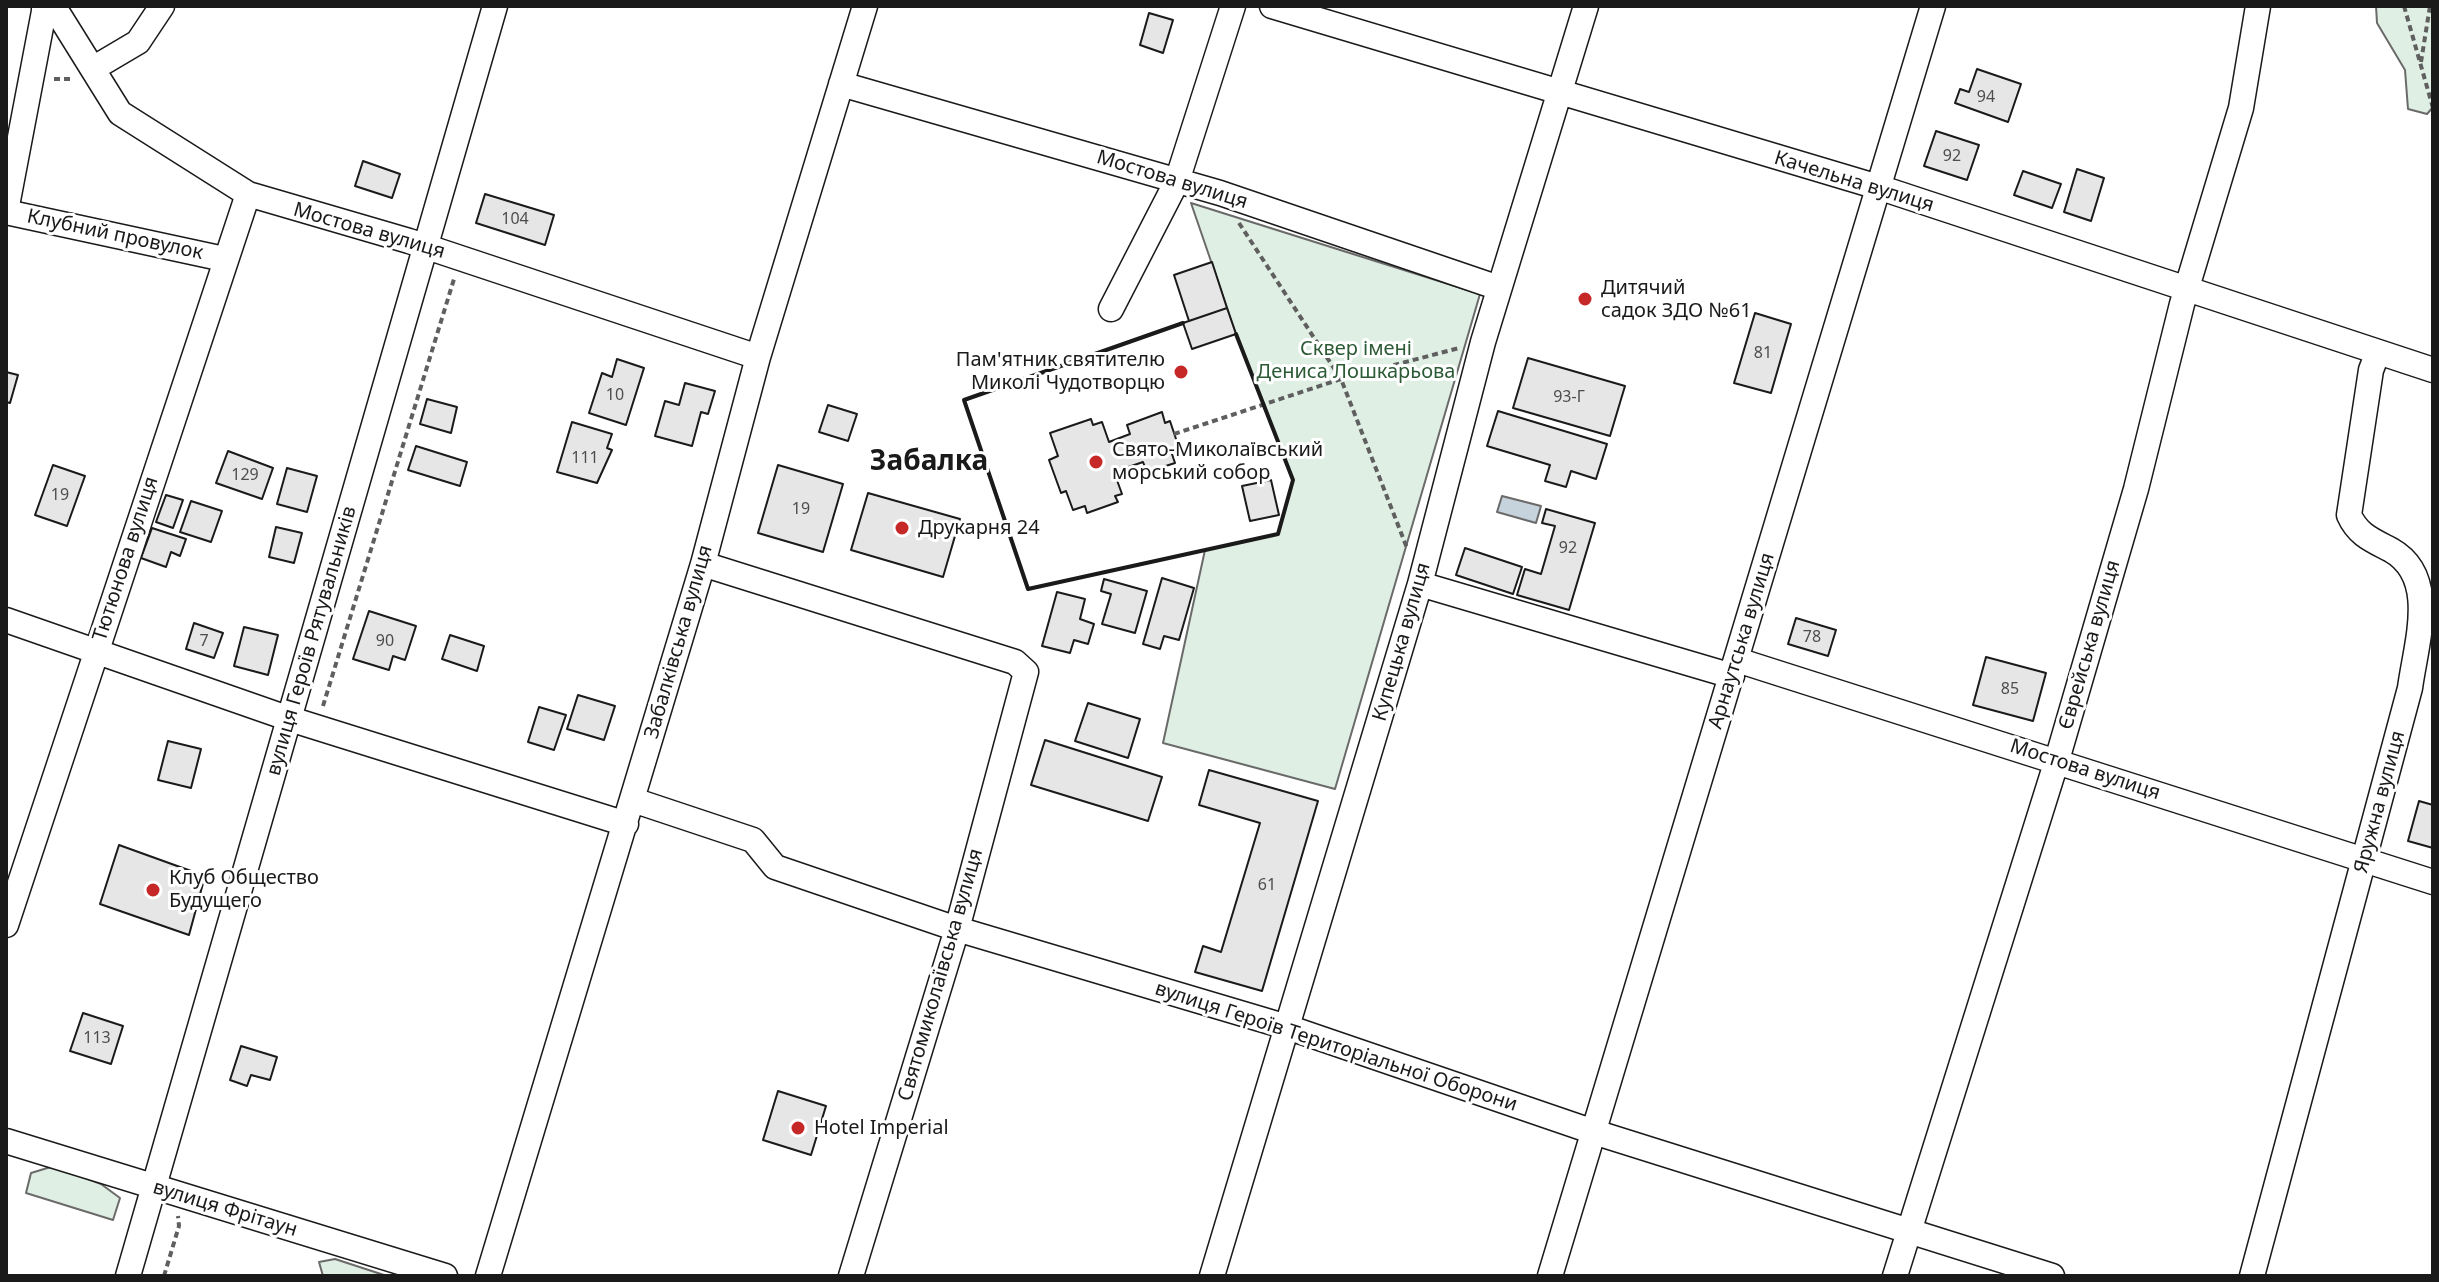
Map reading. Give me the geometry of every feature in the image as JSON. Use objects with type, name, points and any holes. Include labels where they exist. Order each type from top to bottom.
[{"type":"street","points":[[98,77],[138,42],[162,6]]},
{"type":"street","name":"вулиця Героїв Рятувальників","points":[[128,1276],[165,1191],[290,719],[495,6]]},
{"type":"street","name":"Забалківська вулиця","points":[[488,1276],[626,824],[703,564],[758,357],[865,6]]},
{"type":"street","points":[[1111,309],[1177,181],[1233,6]]},
{"type":"street","name":"Качельна вулиця","points":[[1272,6],[1878,187],[2433,370]]},
{"type":"street","name":"Купецька вулиця","points":[[1212,1276],[1420,584],[1483,342],[1586,6]]},
{"type":"street","name":"Арнаутська вулиця","points":[[1550,1276],[1933,6]]},
{"type":"street","name":"Єврейська вулиця","points":[[1895,1276],[2057,760],[2136,489],[2187,290],[2241,108],[2258,6]]},
{"type":"street","points":[[6,212],[12,142],[28,93],[45,7]]},
{"type":"street","name":"Мостова вулиця","points":[[45,7],[59,15],[120,113],[248,194],[427,247],[758,357]]},
{"type":"street","name":"Мостова вулиця","points":[[841,84],[1220,193],[1499,288]]},
{"type":"street","name":"Тютюнова вулиця","points":[[6,925],[248,194]]},
{"type":"street","name":"Клубний провулок","points":[[6,212],[224,259]]},
{"type":"street","name":"Яружна вулиця","points":[[2252,1276],[2410,688],[2422,593],[2412,566],[2362,535],[2349,515],[2371,370],[2378,352]]},
{"type":"street","name":"Святомиколаївська вулиця","points":[[703,564],[1015,662],[1026,672],[957,929],[851,1276]]},
{"type":"street","name":"Мостова вулиця","points":[[1420,584],[1734,668],[2057,760],[2364,863],[2433,882]]},
{"type":"street","points":[[6,620],[290,719],[626,824]]},
{"type":"street","name":"вулиця Героїв Територіальної Оборони","points":[[633,800],[753,840],[775,867],[957,929],[1287,1027],[1594,1132],[2052,1276]]},
{"type":"street","name":"вулиця Фрітаун","points":[[6,1141],[445,1276]]},
{"type":"path","points":[[2404,6],[2433,108]]},
{"type":"path","points":[[2421,64],[2430,6]]},
{"type":"path","points":[[28,93],[54,79],[98,77]]},
{"type":"path","points":[[1220,193],[1341,379],[1420,584]]},
{"type":"path","points":[[316,727],[460,258]]},
{"type":"path","points":[[1174,434],[1341,379],[1483,342]]},
{"type":"path","points":[[164,1276],[179,1226],[165,1191]]},
{"type":"green space","points":[[2376,6],[2432,6],[2433,107],[2427,114],[2408,109],[2405,70],[2377,23]]},
{"type":"green space","name":"Сквер імені Дениса Лошкарьова","points":[[1191,203],[1480,294],[1335,789],[1163,743],[1205,550],[1278,534],[1293,480],[1236,334]]},
{"type":"green space","points":[[54,1166],[101,1184],[120,1198],[113,1220],[26,1193],[31,1173]]},
{"type":"green space","points":[[335,1259],[387,1276],[323,1276],[319,1262]]},
{"type":"shaded area","points":[[1502,496],[1541,506],[1536,523],[1497,512]]},
{"type":"building","points":[[1149,13],[1173,20],[1163,53],[1140,45]]},
{"type":"building","points":[[1977,69],[2021,84],[2008,122],[1955,103],[1960,89],[1969,92]]},
{"type":"building","points":[[1936,131],[1979,145],[1967,180],[1924,166]]},
{"type":"building","points":[[363,161],[400,174],[392,198],[355,186]]},
{"type":"building","points":[[2077,169],[2104,178],[2091,221],[2064,212]]},
{"type":"building","points":[[2023,171],[2061,184],[2052,208],[2014,195]]},
{"type":"building","points":[[485,194],[554,215],[545,245],[476,223]]},
{"type":"building","points":[[1212,262],[1227,308],[1189,321],[1174,275]]},
{"type":"building","points":[[1227,308],[1236,334],[1192,349],[1183,323]]},
{"type":"building","points":[[1755,313],[1791,324],[1771,393],[1734,383]]},
{"type":"building","points":[[1528,358],[1625,386],[1610,436],[1513,408]]},
{"type":"building","points":[[617,359],[644,368],[626,425],[589,413],[602,373],[612,377]]},
{"type":"building","points":[[6,372],[18,375],[10,403],[6,402]]},
{"type":"building","points":[[685,383],[715,391],[708,414],[701,412],[692,446],[655,436],[665,401],[679,405]]},
{"type":"building","points":[[427,399],[457,407],[451,433],[420,424]]},
{"type":"building","points":[[828,405],[857,414],[848,441],[819,432]]},
{"type":"building","points":[[1498,411],[1607,444],[1596,479],[1571,471],[1566,487],[1545,481],[1550,465],[1487,446]]},
{"type":"building","name":"Свято-Миколаївський морський собор","points":[[1162,412],[1165,423],[1170,421],[1179,448],[1171,451],[1175,463],[1147,472],[1143,462],[1114,472],[1122,494],[1115,496],[1118,502],[1087,513],[1085,506],[1073,510],[1066,491],[1061,493],[1049,460],[1058,456],[1050,433],[1091,419],[1093,425],[1102,422],[1109,442],[1130,434],[1127,425]]},
{"type":"building","points":[[572,422],[612,434],[607,448],[612,450],[597,483],[557,472]]},
{"type":"building","points":[[416,446],[467,462],[460,486],[408,470]]},
{"type":"building","points":[[228,451],[273,468],[262,499],[216,483]]},
{"type":"building","points":[[53,465],[85,476],[67,526],[35,515]]},
{"type":"building","points":[[778,465],[843,484],[823,552],[758,533]]},
{"type":"building","points":[[287,468],[317,476],[307,512],[277,504]]},
{"type":"building","points":[[1271,480],[1279,515],[1250,521],[1242,486]]},
{"type":"building","points":[[868,493],[960,519],[943,577],[851,550]]},
{"type":"building","points":[[166,495],[183,500],[173,528],[156,522]]},
{"type":"building","points":[[191,501],[222,511],[211,542],[180,532]]},
{"type":"building","points":[[1546,509],[1595,523],[1569,610],[1517,595],[1525,569],[1541,574],[1555,526],[1542,523]]},
{"type":"building","points":[[276,527],[302,533],[294,563],[269,557]]},
{"type":"building","points":[[152,528],[186,539],[180,556],[171,552],[166,567],[141,558]]},
{"type":"building","points":[[1465,548],[1522,567],[1513,594],[1456,575]]},
{"type":"building","points":[[1162,578],[1194,588],[1179,640],[1164,636],[1160,649],[1143,644]]},
{"type":"building","points":[[1104,579],[1147,591],[1135,633],[1102,624],[1111,594],[1101,591]]},
{"type":"building","points":[[1057,592],[1085,599],[1080,619],[1094,624],[1088,644],[1074,640],[1070,653],[1042,646]]},
{"type":"building","points":[[369,611],[416,626],[405,660],[393,656],[389,670],[353,659]]},
{"type":"building","points":[[1796,618],[1836,630],[1828,656],[1788,644]]},
{"type":"building","points":[[194,623],[223,633],[214,658],[186,649]]},
{"type":"building","points":[[244,627],[278,635],[268,675],[234,666]]},
{"type":"building","points":[[450,635],[484,646],[477,671],[442,659]]},
{"type":"building","points":[[1986,657],[2046,673],[2033,721],[1973,705]]},
{"type":"building","points":[[578,695],[615,706],[604,740],[567,729]]},
{"type":"building","points":[[1088,703],[1140,719],[1128,758],[1075,741]]},
{"type":"building","points":[[539,707],[566,715],[554,750],[528,742]]},
{"type":"building","points":[[1045,740],[1162,777],[1148,821],[1031,785]]},
{"type":"building","points":[[168,741],[201,749],[191,788],[158,780]]},
{"type":"building","points":[[1209,770],[1318,801],[1262,991],[1195,972],[1203,946],[1221,952],[1260,823],[1199,805]]},
{"type":"building","points":[[2419,801],[2433,805],[2433,848],[2408,841]]},
{"type":"building","name":"Клуб Общество Будущего","points":[[119,845],[205,876],[189,935],[100,904]]},
{"type":"building","points":[[83,1013],[123,1026],[111,1064],[70,1051]]},
{"type":"building","points":[[241,1046],[277,1057],[270,1080],[251,1075],[247,1086],[230,1080]]},
{"type":"building","points":[[778,1091],[826,1106],[811,1155],[763,1140]]},
{"type":"wall","points":[[1183,323],[964,400],[1028,589],[1278,534],[1293,480],[1236,334]]},
{"type":"place","name":"Дитячий садок ЗДО №61","points":[[1585,299]]},
{"type":"place","name":"Пам'ятник святителю Миколі Чудотворцю","points":[[1181,372]]},
{"type":"place","name":"Свято-Миколаївський морський собор","points":[[1096,462]]},
{"type":"place","name":"Друкарня 24","points":[[902,528]]},
{"type":"place","name":"Клуб Общество Будущего","points":[[153,890]]},
{"type":"place","name":"Hotel Imperial","points":[[798,1128]]},
{"type":"district","name":"Забалка","points":[[929,462]]}]
